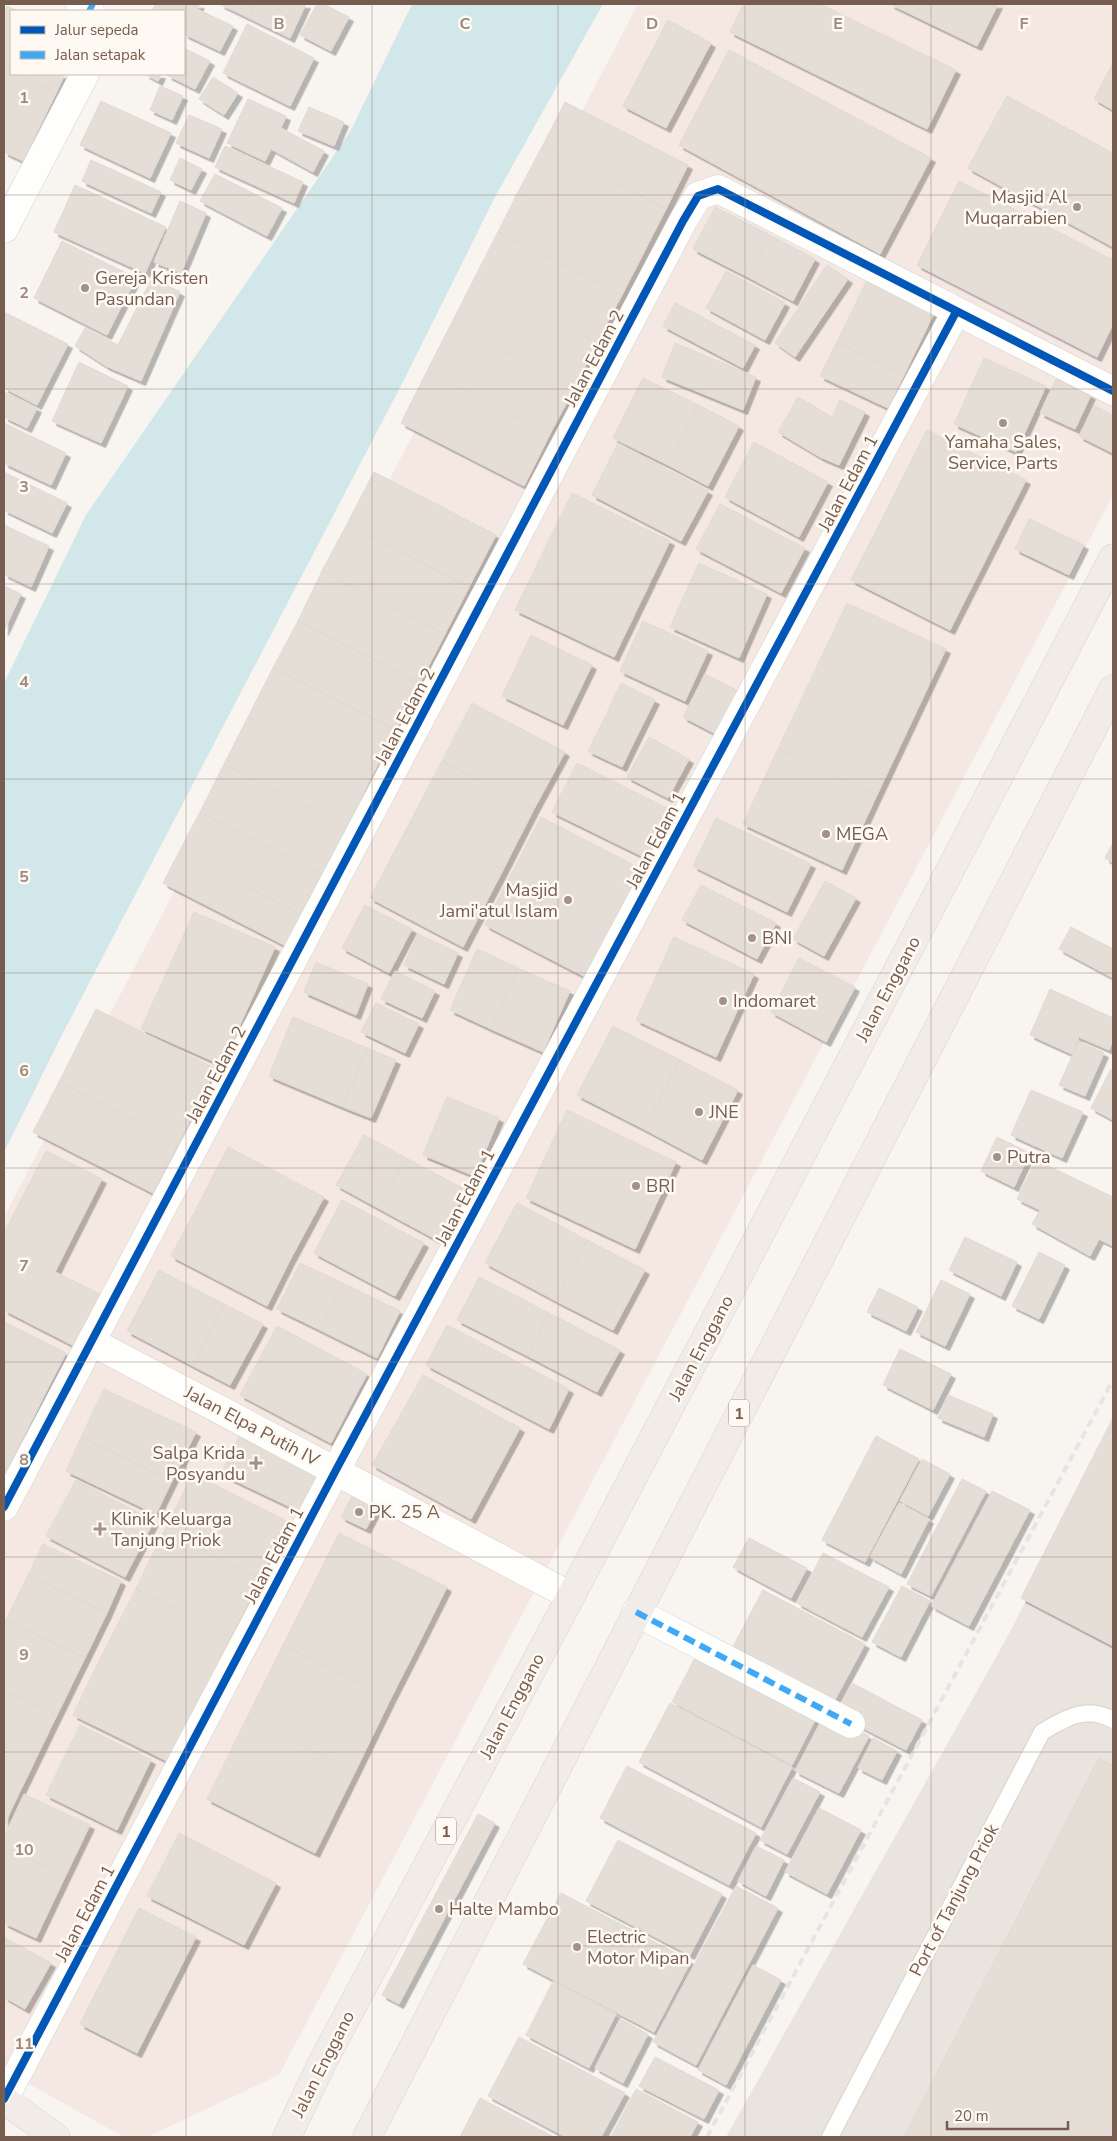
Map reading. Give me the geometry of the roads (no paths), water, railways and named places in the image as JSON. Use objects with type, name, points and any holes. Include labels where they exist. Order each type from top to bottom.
[{"type":"highway","name":"Jalan Enggano","points":[[286,2137],[321,2065],[571,1596],[1113,558]]},
{"type":"highway","name":"1","points":[[367,2137],[1113,689]]},
{"type":"highway","points":[[4,2100],[56,2137]]},
{"type":"street","points":[[4,229],[85,75]]},
{"type":"street","name":"Jalan Edam 2","points":[[4,1507],[678,230],[698,196],[718,189],[956,312]]},
{"type":"street","points":[[956,312],[1113,391]]},
{"type":"street","name":"Jalan Edam 1","points":[[4,2100],[336,1470],[956,312]]},
{"type":"street","name":"Jalan Elpa Putih IV","points":[[92,1342],[571,1596]]},
{"type":"street","points":[[636,1612],[851,1724]]},
{"type":"lane","name":"Port of Tanjung Priok","points":[[830,2137],[1042,1732],[1073,1714],[1103,1714],[1113,1720]]},
{"type":"railway","points":[[707,2137],[1113,1380]]},
{"type":"place","name":"Masjid Al Muqarrabien","points":[[1077,207]]},
{"type":"place","name":"Gereja Kristen Pasundan","points":[[85,288]]},
{"type":"place","name":"Yamaha Sales, Service, Parts","points":[[1003,423]]},
{"type":"place","name":"MEGA","points":[[826,834]]},
{"type":"place","name":"Masjid Jami'atul Islam","points":[[568,900]]},
{"type":"place","name":"BNI","points":[[752,938]]},
{"type":"place","name":"Indomaret","points":[[723,1001]]},
{"type":"place","name":"JNE","points":[[699,1112]]},
{"type":"place","name":"Putra","points":[[997,1157]]},
{"type":"place","name":"BRI","points":[[636,1186]]},
{"type":"place","name":"Salpa Krida Posyandu","points":[[256,1463]]},
{"type":"place","name":"PK. 25 A","points":[[359,1512]]},
{"type":"place","name":"Klinik Keluarga Tanjung Priok","points":[[100,1529]]},
{"type":"place","name":"Halte Mambo","points":[[439,1909]]},
{"type":"place","name":"Electric Motor Mipan","points":[[577,1947]]}]
